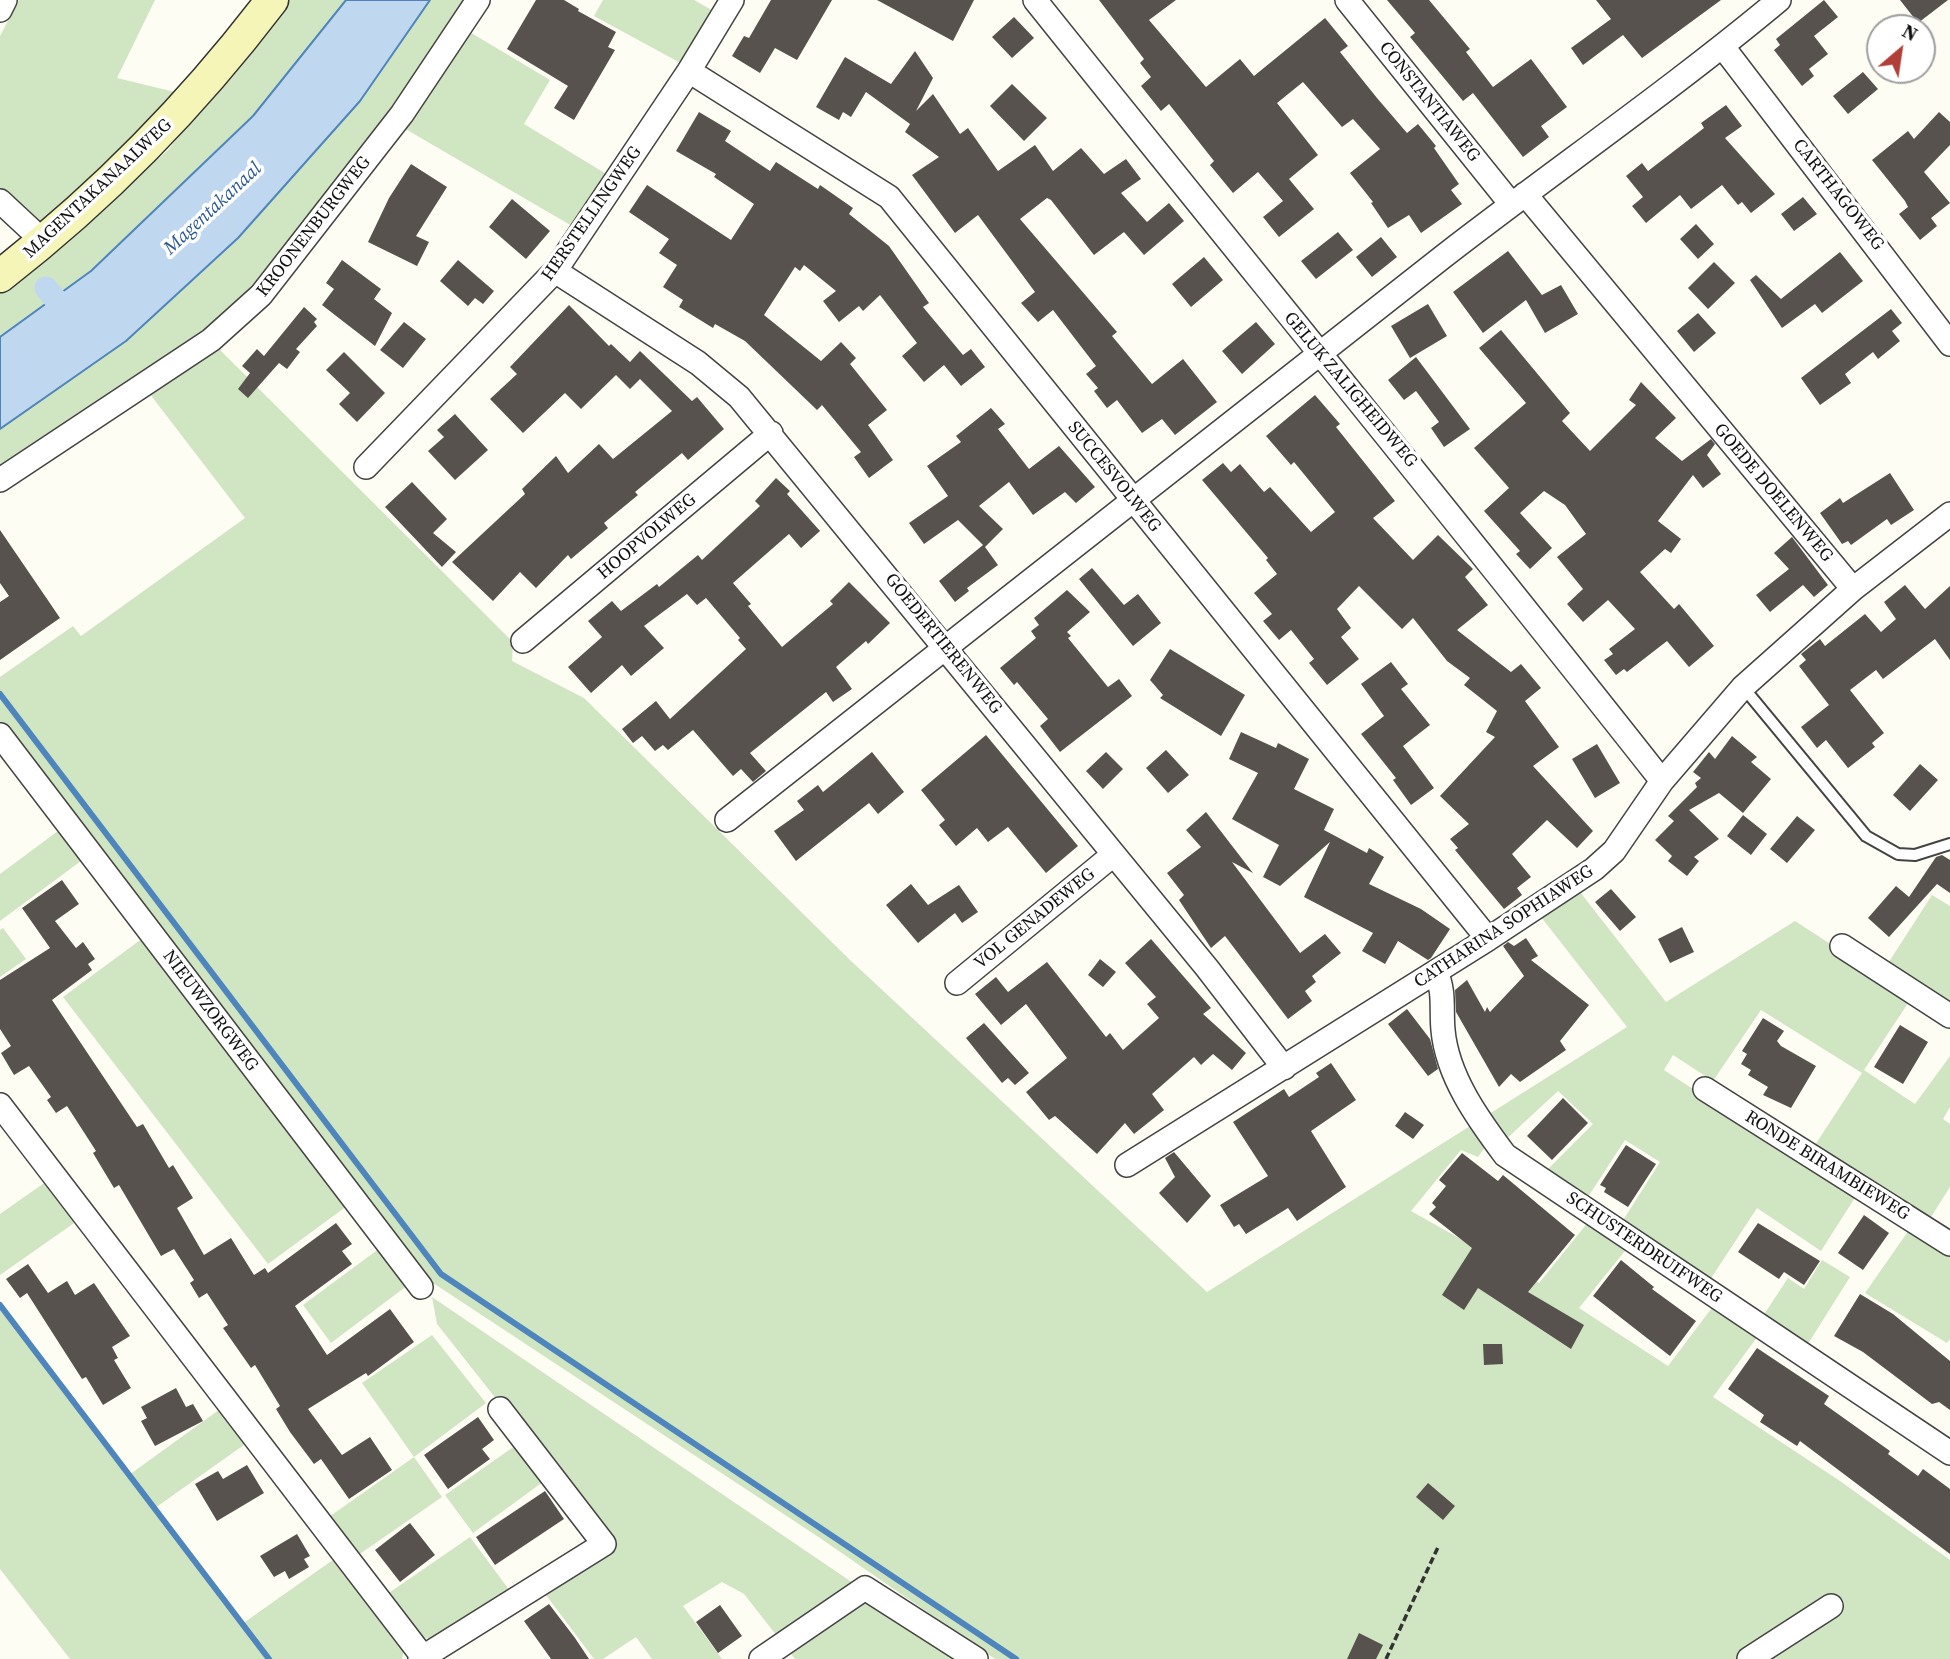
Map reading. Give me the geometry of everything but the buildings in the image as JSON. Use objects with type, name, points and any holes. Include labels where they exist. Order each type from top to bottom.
[{"type":"street","points":[[0,9],[5,0]]},
{"type":"street","name":"MAGENTAKANAALWEG","points":[[0,276],[44,242],[159,137],[237,46],[272,0]]},
{"type":"street","name":"KROONENBURGWEG","points":[[0,480],[211,340],[261,295],[402,114],[478,0]]},
{"type":"street","name":"HERSTELLINGWEG","points":[[366,467],[555,271],[689,71],[732,0]]},
{"type":"street","name":"GELUK ZALIGHEIDWEG","points":[[1035,0],[1319,354],[1386,431],[1662,781]]},
{"type":"street","name":"CONSTANTIAWEG","points":[[1347,0],[1692,397]]},
{"type":"street","points":[[727,820],[1319,354],[1518,199],[1723,47],[1779,0]]},
{"type":"street","name":"CARTHAGOWEG","points":[[1723,47],[1950,344]]},
{"type":"street","name":"SUCCESVOLWEG","points":[[689,71],[889,197],[1488,939]]},
{"type":"street","points":[[0,201],[44,242]]},
{"type":"street","name":"GOEDERTIERENWEG","points":[[555,271],[698,363],[739,397],[946,648],[1284,1068]]},
{"type":"street","name":"GOEDE DOELENWEG","points":[[1692,397],[1853,589]]},
{"type":"street","name":"HOOPVOLWEG","points":[[523,641],[771,433]]},
{"type":"street","name":"CATHARINA SOPHIAWEG","points":[[1127,1165],[1436,972],[1594,869],[1614,850],[1662,781],[1743,687],[1853,589],[1950,514]]},
{"type":"street","name":"NIEUWZORGWEG","points":[[0,735],[421,1287]]},
{"type":"street","name":"VOL GENADEWEG","points":[[957,982],[1113,855]]},
{"type":"street","points":[[1842,946],[1950,1016]]},
{"type":"street","name":"SCHUSTERDRUIFWEG","points":[[1436,972],[1443,990],[1443,1032],[1457,1079],[1481,1123],[1505,1154],[1950,1453]]},
{"type":"street","name":"RONDE BIRAMBIEWEG","points":[[1705,1089],[1950,1244]]},
{"type":"street","points":[[0,1105],[422,1658],[604,1544],[500,1409]]},
{"type":"street","points":[[761,1659],[865,1588],[874,1591],[975,1659]]},
{"type":"street","points":[[1749,1659],[1831,1606]]},
{"type":"lane","points":[[1743,687],[1866,836],[1898,854],[1915,855],[1950,844]]},
{"type":"path","points":[[1386,1659],[1439,1545]]},
{"type":"green space","points":[[19,0],[155,0],[117,78],[179,93],[45,224],[35,225],[0,192],[0,36]]},
{"type":"green space","points":[[286,0],[346,0],[253,116],[91,271],[0,337],[0,289],[53,250],[168,150]]},
{"type":"green space","points":[[430,0],[468,0],[386,123],[266,277],[218,325],[0,469],[0,429],[126,341],[238,238],[360,101]]},
{"type":"green space","points":[[603,0],[694,0],[719,14],[686,66],[594,16]]},
{"type":"green space","points":[[468,31],[550,80],[524,124],[608,175],[572,226],[402,127]]},
{"type":"green space","points":[[217,347],[513,642],[512,661],[584,698],[850,960],[1207,1292],[1627,1027],[1541,917],[1580,892],[1666,1002],[1795,921],[1912,997],[1864,1070],[1915,1104],[1950,1056],[1950,1107],[1943,1119],[1950,1124],[1950,1187],[1929,1220],[1815,1145],[1862,1073],[1761,1010],[1713,1081],[1673,1055],[1664,1070],[1856,1196],[1821,1251],[1757,1208],[1708,1283],[1620,1225],[1660,1162],[1625,1140],[1586,1200],[1544,1173],[1593,1124],[1558,1091],[1503,1142],[1493,1136],[1478,1157],[1461,1150],[1411,1211],[1539,1283],[1589,1221],[1628,1247],[1579,1308],[1668,1366],[1714,1305],[1758,1336],[1713,1397],[1840,1481],[1950,1560],[1950,1659],[995,1659],[820,1538],[427,1279],[412,1264],[0,723],[0,677],[73,626],[81,636],[245,518],[146,389]]},
{"type":"green space","points":[[62,828],[85,858],[0,921],[0,874]]},
{"type":"green space","points":[[1932,895],[1950,906],[1950,1009],[1885,968]]},
{"type":"green space","points":[[3,928],[26,959],[0,977],[0,930]]},
{"type":"green space","points":[[147,935],[351,1203],[268,1264],[63,997]]},
{"type":"green space","points":[[47,1181],[77,1221],[0,1275],[0,1214]]},
{"type":"green space","points":[[1909,1230],[1950,1255],[1950,1339],[1947,1343],[1865,1293]]},
{"type":"green space","points":[[384,1245],[412,1282],[331,1343],[303,1305]]},
{"type":"green space","points":[[1822,1260],[1850,1277],[1806,1347],[1761,1319],[1788,1278],[1804,1289]]},
{"type":"green space","points":[[432,1297],[965,1659],[795,1659],[744,1594],[722,1582],[683,1606],[722,1659],[652,1659],[636,1637],[603,1659],[594,1659],[546,1595],[614,1548],[437,1324]]},
{"type":"green space","points":[[0,1305],[129,1475],[223,1407],[248,1442],[155,1508],[242,1624],[337,1557],[405,1645],[402,1659],[70,1659],[0,1569]]},
{"type":"green space","points":[[432,1335],[486,1403],[414,1457],[362,1383]]},
{"type":"green space","points":[[519,1443],[547,1479],[473,1533],[445,1495]]},
{"type":"green space","points":[[414,1457],[442,1497],[354,1558],[326,1519]]},
{"type":"green space","points":[[470,1537],[510,1591],[438,1638],[421,1637],[400,1619],[383,1597]]},
{"type":"water","name":"Magentakanaal","points":[[346,0],[430,0],[360,101],[238,238],[126,341],[0,429],[0,337],[91,271],[253,116]]},
{"type":"waterway","points":[[46,288],[74,321]]},
{"type":"waterway","points":[[0,694],[441,1274],[1016,1659]]},
{"type":"waterway","points":[[0,1305],[269,1659]]}]
